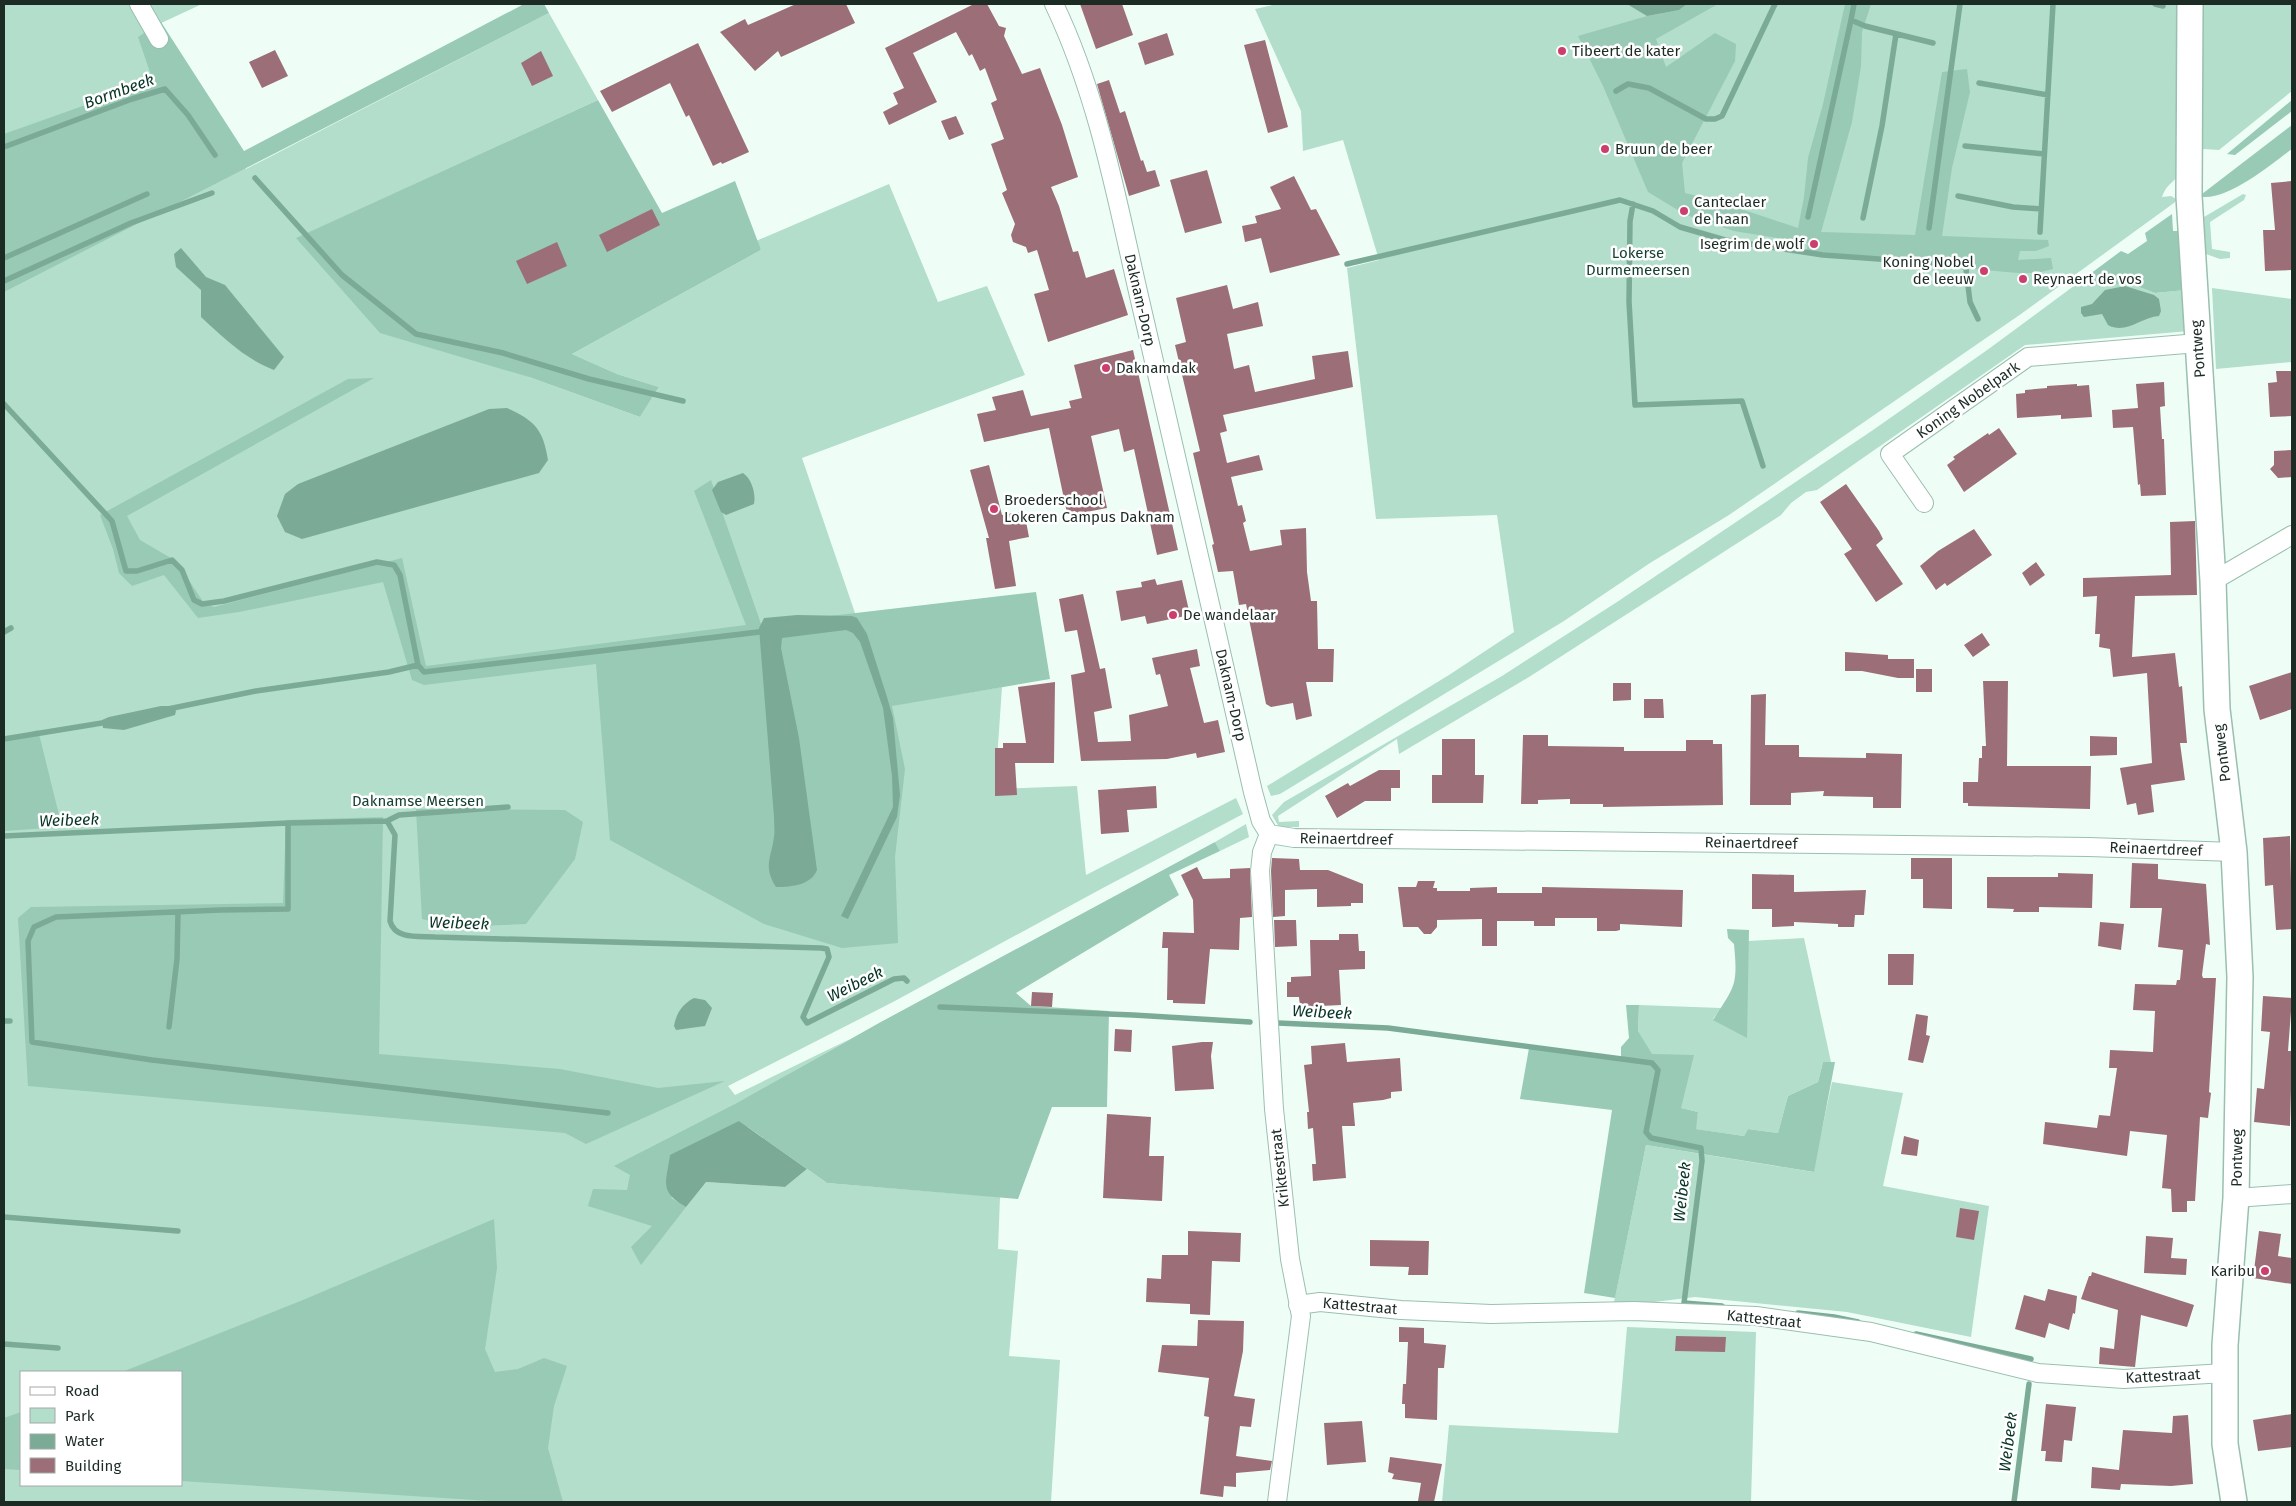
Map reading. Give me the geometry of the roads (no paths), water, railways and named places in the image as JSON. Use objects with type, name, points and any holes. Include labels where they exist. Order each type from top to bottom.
[{"type":"street","points":[[140,4],[159,39]]},
{"type":"street","name":"Daknam-Dorp","points":[[1054,4],[1066,29],[1098,120],[1253,792],[1261,821],[1269,834]]},
{"type":"street","name":"Pontweg","points":[[2190,4],[2188,182],[2213,581],[2217,709],[2234,852],[2240,977],[2236,1198],[2225,1345],[2225,1444],[2234,1502]]},
{"type":"street","name":"Koning Nobelpark","points":[[1924,503],[1890,454],[2028,357],[2198,343]]},
{"type":"street","points":[[2213,581],[2292,535]]},
{"type":"street","name":"Reinaertdreef","points":[[1269,834],[1294,838],[2089,847],[2234,852]]},
{"type":"street","name":"Kriktestraat","points":[[1269,834],[1262,852],[1260,871],[1269,1035],[1274,1110],[1290,1259],[1301,1316],[1277,1502]]},
{"type":"street","points":[[2236,1198],[2292,1194]]},
{"type":"street","name":"Kattestraat","points":[[1298,1305],[1320,1302],[1401,1310],[1491,1314],[1634,1311],[1756,1316],[1871,1332],[2038,1373],[2124,1379],[2225,1373]]},
{"type":"water","points":[[1627,4],[1687,4],[1679,10],[1647,16]]},
{"type":"water","points":[[181,248],[206,277],[225,285],[284,357],[274,370],[244,354],[201,317],[201,290],[176,267],[174,254]]},
{"type":"water","points":[[2125,286],[2154,295],[2159,299],[2161,311],[2159,316],[2127,327],[2115,328],[2108,325],[2102,314],[2084,317],[2081,313],[2081,307],[2092,304],[2105,290]]},
{"type":"water","points":[[507,408],[525,417],[540,433],[548,460],[539,473],[302,539],[285,532],[277,516],[285,494],[298,484],[489,409]]},
{"type":"water","points":[[743,473],[753,487],[754,504],[726,515],[721,512],[712,490],[718,482]]},
{"type":"water","points":[[797,615],[852,616],[857,618],[867,634],[893,718],[900,795],[897,817],[848,919],[841,916],[893,807],[892,776],[883,708],[860,642],[853,633],[846,630],[782,638],[781,648],[799,738],[817,870],[806,882],[776,887],[769,868],[774,835],[774,817],[759,628],[764,618]]},
{"type":"water","points":[[161,706],[172,706],[176,711],[175,715],[124,730],[103,728],[102,720],[109,717]]},
{"type":"water","points":[[694,998],[705,1000],[712,1008],[705,1026],[676,1030],[674,1026],[678,1013],[686,1003]]},
{"type":"water","points":[[739,1121],[807,1169],[785,1187],[706,1182],[686,1207],[677,1201],[666,1186],[670,1155]]},
{"type":"waterway","points":[[1616,91],[1628,84],[1649,88],[1706,119],[1715,119],[1722,116],[1775,4]]},
{"type":"waterway","points":[[1854,4],[1851,20],[1865,26],[1933,43]]},
{"type":"waterway","points":[[1929,228],[1960,4]]},
{"type":"waterway","points":[[2040,232],[2053,4]]},
{"type":"waterway","points":[[2155,4],[2163,6]]},
{"type":"waterway","points":[[1808,217],[1851,20]]},
{"type":"waterway","points":[[1863,218],[1882,126],[1896,34]]},
{"type":"waterway","points":[[1979,83],[2048,95]]},
{"type":"waterway","name":"Bormbeek","points":[[4,147],[132,99],[165,89],[188,115],[215,155]]},
{"type":"waterway","points":[[1965,146],[2044,154]]},
{"type":"waterway","points":[[255,178],[342,275],[416,334],[503,353],[589,379],[683,401]]},
{"type":"waterway","points":[[4,281],[131,223],[212,193]]},
{"type":"waterway","points":[[4,258],[147,194]]},
{"type":"waterway","points":[[1958,196],[2013,207],[2041,209]]},
{"type":"waterway","points":[[1347,264],[1620,200],[1653,211],[1680,227],[1725,240],[1823,255],[1963,265],[1966,269],[1970,302],[1978,319]]},
{"type":"waterway","points":[[1633,204],[1630,221],[1629,302],[1635,405],[1742,401],[1763,466]]},
{"type":"waterway","points":[[4,404],[112,521],[126,571],[137,571],[172,560],[182,570],[194,600],[202,604],[224,601],[377,562],[394,565],[400,575],[418,665],[424,672],[767,631]]},
{"type":"waterway","points":[[4,632],[11,628]]},
{"type":"waterway","points":[[168,709],[256,691],[389,672],[418,665]]},
{"type":"waterway","points":[[4,739],[108,722]]},
{"type":"waterway","points":[[387,821],[399,815],[508,807]]},
{"type":"waterway","name":"Weibeek","points":[[4,836],[288,823],[387,821],[395,835],[390,921],[397,931],[408,936],[827,949],[829,957],[803,1017],[807,1023],[894,979],[904,978],[907,981]]},
{"type":"waterway","points":[[288,823],[288,909],[56,917],[34,927],[28,941],[32,1042],[152,1060],[608,1113]]},
{"type":"waterway","points":[[169,1027],[177,959],[178,912]]},
{"type":"waterway","name":"Weibeek","points":[[940,1007],[1250,1022]]},
{"type":"waterway","points":[[4,1021],[10,1021]]},
{"type":"waterway","name":"Weibeek","points":[[1278,1023],[1388,1028],[1652,1063],[1658,1070],[1646,1132],[1651,1138],[1701,1148],[1702,1161],[1684,1303],[1722,1306]]},
{"type":"waterway","points":[[4,1217],[178,1231]]},
{"type":"waterway","name":"Weibeek","points":[[1798,1313],[1858,1322]]},
{"type":"waterway","name":"Weibeek","points":[[1916,1334],[2031,1359]]},
{"type":"waterway","points":[[4,1344],[58,1348]]},
{"type":"waterway","name":"Weibeek","points":[[2014,1502],[2029,1384]]},
{"type":"place","name":"Tibeert de kater","points":[[1562,51]]},
{"type":"place","name":"Bruun de beer","points":[[1605,149]]},
{"type":"place","name":"Canteclaer de haan","points":[[1684,211]]},
{"type":"place","name":"Isegrim de wolf","points":[[1814,244]]},
{"type":"place","name":"Koning Nobel de leeuw","points":[[1984,271]]},
{"type":"place","name":"Reynaert de vos","points":[[2023,279]]},
{"type":"place","name":"Daknamdak","points":[[1106,368]]},
{"type":"place","name":"Broederschool Lokeren Campus Daknam","points":[[994,509]]},
{"type":"place","name":"De wandelaar","points":[[1173,615]]},
{"type":"place","name":"Karibu","points":[[2265,1271]]},
{"type":"park label","name":"Lokerse Durmemeersen","points":[[1638,262]]},
{"type":"park label","name":"Daknamse Meersen","points":[[418,801]]}]
